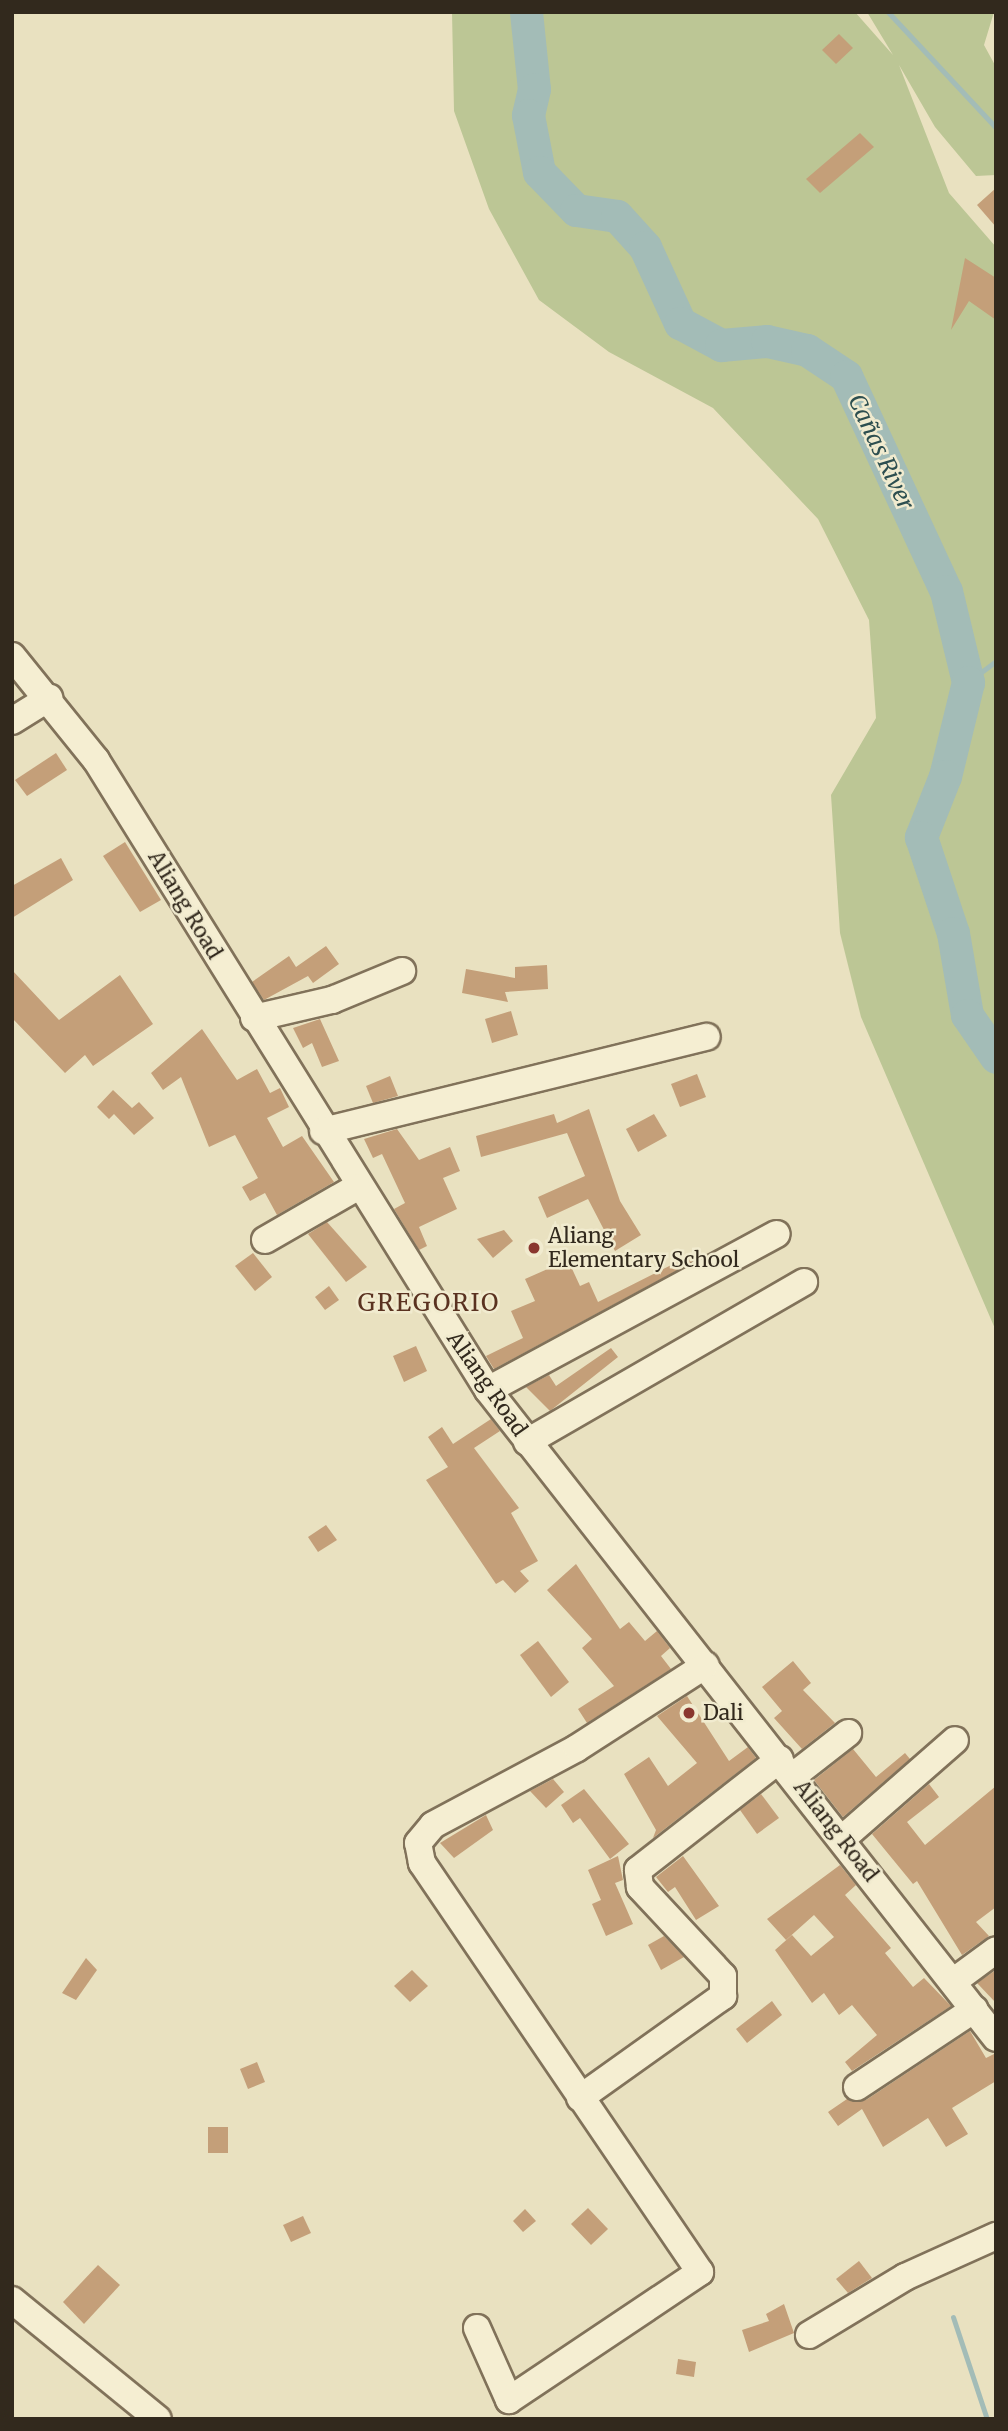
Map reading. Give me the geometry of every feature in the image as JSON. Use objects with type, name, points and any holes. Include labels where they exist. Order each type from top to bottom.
[{"type":"street","name":"Aliang Road","points":[[12,656],[49,698],[96,760],[357,1187],[488,1390],[954,1981],[996,2038]]},
{"type":"street","points":[[12,721],[49,698]]},
{"type":"street","points":[[254,1018],[332,1000],[402,971]]},
{"type":"street","points":[[323,1131],[708,1037]]},
{"type":"street","points":[[265,1240],[357,1187]]},
{"type":"street","points":[[488,1390],[777,1234]]},
{"type":"street","points":[[527,1442],[804,1282]]},
{"type":"street","points":[[477,2328],[509,2400],[700,2272],[422,1863],[418,1843],[433,1825],[577,1748],[706,1665]]},
{"type":"street","points":[[580,2098],[723,1996],[723,1976],[640,1887],[639,1870],[786,1767],[848,1733]]},
{"type":"street","points":[[842,1839],[955,1740]]},
{"type":"street","points":[[954,1981],[996,1950]]},
{"type":"street","points":[[857,2087],[975,2009]]},
{"type":"street","points":[[809,2335],[905,2277],[996,2236]]},
{"type":"street","points":[[12,2300],[158,2419]]},
{"type":"green space","points":[[452,12],[855,12],[893,55],[867,12],[994,12],[984,45],[996,67],[996,175],[976,176],[935,127],[899,65],[949,193],[996,247],[996,1331],[861,1017],[840,933],[831,795],[876,718],[869,620],[818,519],[713,408],[609,352],[539,300],[489,209],[454,111]]},
{"type":"building","points":[[839,34],[853,48],[836,64],[822,50]]},
{"type":"building","points":[[860,133],[874,147],[820,193],[806,179]]},
{"type":"building","points":[[996,188],[996,227],[977,205]]},
{"type":"building","points":[[965,258],[996,278],[996,320],[969,301],[951,330]]},
{"type":"building","points":[[56,753],[67,770],[27,796],[15,780]]},
{"type":"building","points":[[125,842],[161,900],[140,912],[103,856]]},
{"type":"building","points":[[61,858],[73,880],[12,918],[12,886]]},
{"type":"building","points":[[326,946],[339,964],[313,983],[308,976],[264,1000],[252,982],[289,956],[296,967]]},
{"type":"building","points":[[547,965],[548,989],[505,992],[508,1002],[462,993],[466,969],[515,978],[515,967]]},
{"type":"building","points":[[12,970],[59,1020],[120,975],[153,1024],[93,1066],[85,1055],[65,1073],[12,1018]]},
{"type":"building","points":[[511,1011],[518,1035],[492,1043],[485,1019]]},
{"type":"building","points":[[320,1019],[339,1061],[322,1067],[312,1043],[303,1048],[293,1028]]},
{"type":"building","points":[[202,1029],[237,1080],[257,1069],[270,1093],[280,1088],[289,1107],[267,1118],[283,1147],[302,1136],[334,1182],[277,1215],[265,1193],[250,1201],[242,1187],[258,1178],[235,1135],[209,1147],[181,1077],[163,1090],[151,1073]]},
{"type":"building","points":[[697,1074],[706,1097],[680,1107],[671,1084]]},
{"type":"building","points":[[390,1076],[398,1096],[373,1103],[366,1086]]},
{"type":"building","points":[[113,1090],[132,1108],[139,1102],[154,1118],[134,1135],[114,1114],[109,1119],[97,1107]]},
{"type":"building","points":[[589,1109],[620,1201],[641,1235],[615,1251],[588,1199],[547,1218],[538,1197],[585,1176],[567,1133],[481,1157],[476,1136],[554,1114],[557,1123]]},
{"type":"building","points":[[654,1114],[667,1136],[638,1152],[626,1129]]},
{"type":"building","points":[[397,1129],[419,1160],[450,1147],[460,1171],[443,1178],[457,1209],[419,1227],[427,1246],[419,1250],[394,1209],[405,1203],[382,1154],[373,1158],[364,1139]]},
{"type":"building","points":[[327,1222],[367,1267],[346,1282],[308,1234]]},
{"type":"building","points":[[504,1230],[513,1241],[493,1258],[477,1239]]},
{"type":"building","points":[[253,1253],[272,1277],[255,1291],[235,1266]]},
{"type":"building","points":[[695,1253],[698,1259],[494,1369],[486,1356],[523,1338],[511,1311],[535,1301],[525,1279],[568,1260],[580,1286],[589,1282],[598,1302]]},
{"type":"building","points":[[329,1286],[339,1300],[325,1310],[315,1297]]},
{"type":"building","points":[[416,1346],[427,1371],[404,1382],[393,1356]]},
{"type":"building","points":[[611,1348],[618,1357],[550,1411],[526,1387],[549,1375],[556,1386]]},
{"type":"building","points":[[491,1419],[500,1431],[474,1448],[519,1508],[511,1513],[538,1561],[520,1571],[529,1581],[515,1593],[503,1580],[496,1584],[426,1480],[448,1467],[428,1437],[442,1427],[453,1444]]},
{"type":"building","points":[[326,1525],[337,1540],[318,1552],[308,1537]]},
{"type":"building","points":[[576,1564],[620,1629],[629,1622],[645,1641],[657,1631],[670,1648],[661,1656],[671,1669],[587,1723],[578,1709],[614,1686],[582,1648],[592,1639],[547,1590]]},
{"type":"building","points":[[538,1641],[569,1682],[551,1697],[520,1655]]},
{"type":"building","points":[[793,1661],[811,1683],[803,1690],[835,1723],[802,1749],[774,1718],[782,1711],[762,1687]]},
{"type":"building","points":[[687,1696],[729,1761],[748,1747],[756,1758],[653,1838],[656,1830],[624,1774],[649,1757],[668,1786],[697,1763],[657,1716]]},
{"type":"building","points":[[853,1749],[876,1777],[905,1753],[910,1759],[843,1817],[814,1780]]},
{"type":"building","points":[[553,1779],[564,1792],[546,1808],[530,1791]]},
{"type":"building","points":[[929,1784],[939,1797],[907,1822],[925,1845],[996,1786],[996,1907],[976,1922],[989,1936],[962,1955],[917,1881],[913,1884],[872,1834]]},
{"type":"building","points":[[584,1789],[629,1844],[610,1859],[580,1818],[573,1823],[561,1805]]},
{"type":"building","points":[[761,1794],[779,1818],[757,1834],[740,1810]]},
{"type":"building","points":[[486,1815],[493,1830],[454,1858],[440,1843]]},
{"type":"building","points":[[618,1856],[623,1880],[615,1883],[633,1924],[606,1936],[592,1904],[601,1900],[588,1870]]},
{"type":"building","points":[[683,1856],[719,1906],[696,1920],[675,1887],[668,1892],[656,1877]]},
{"type":"building","points":[[840,1865],[856,1885],[845,1895],[891,1948],[885,1953],[913,1987],[924,1978],[951,2006],[852,2071],[845,2062],[877,2035],[852,2005],[839,2015],[824,1993],[812,2003],[775,1950],[792,1935],[811,1956],[834,1937],[814,1915],[786,1940],[767,1919]]},
{"type":"building","points":[[664,1936],[684,1957],[661,1970],[648,1945]]},
{"type":"building","points":[[86,1958],[97,1970],[76,2000],[62,1993]]},
{"type":"building","points":[[412,1970],[428,1986],[410,2002],[394,1986]]},
{"type":"building","points":[[996,1970],[996,2003],[977,1983]]},
{"type":"building","points":[[772,2001],[782,2015],[747,2043],[736,2029]]},
{"type":"building","points":[[970,2031],[986,2058],[996,2053],[996,2081],[952,2108],[968,2134],[946,2147],[928,2118],[883,2147],[862,2109],[838,2126],[828,2112],[847,2099],[866,2100]]},
{"type":"building","points":[[257,2062],[265,2082],[248,2089],[240,2069]]},
{"type":"building","points":[[208,2127],[228,2127],[228,2153],[208,2153]]},
{"type":"building","points":[[588,2208],[608,2229],[591,2245],[571,2224]]},
{"type":"building","points":[[525,2209],[536,2221],[523,2232],[513,2221]]},
{"type":"building","points":[[303,2216],[311,2233],[291,2242],[283,2225]]},
{"type":"building","points":[[859,2261],[872,2278],[848,2293],[836,2279]]},
{"type":"building","points":[[98,2265],[120,2285],[84,2324],[63,2302]]},
{"type":"building","points":[[784,2304],[794,2333],[749,2352],[742,2330],[769,2321],[766,2314]]},
{"type":"building","points":[[678,2359],[696,2362],[694,2377],[676,2374]]},
{"type":"waterway","name":"Cañas River","points":[[526,12],[534,89],[528,115],[539,172],[576,210],[617,216],[645,247],[680,323],[721,345],[767,341],[807,350],[846,376],[946,591],[968,682],[945,776],[921,837],[953,933],[967,1015],[996,1057]]},
{"type":"waterway","points":[[888,12],[996,128]]},
{"type":"waterway","points":[[996,409],[996,431]]},
{"type":"waterway","points":[[968,682],[996,661]]},
{"type":"waterway","points":[[953,2317],[987,2419]]},
{"type":"place","name":"Aliang Elementary School","points":[[534,1248]]},
{"type":"place","name":"Dali","points":[[689,1713]]},
{"type":"district","name":"GREGORIO","points":[[429,1303]]}]
